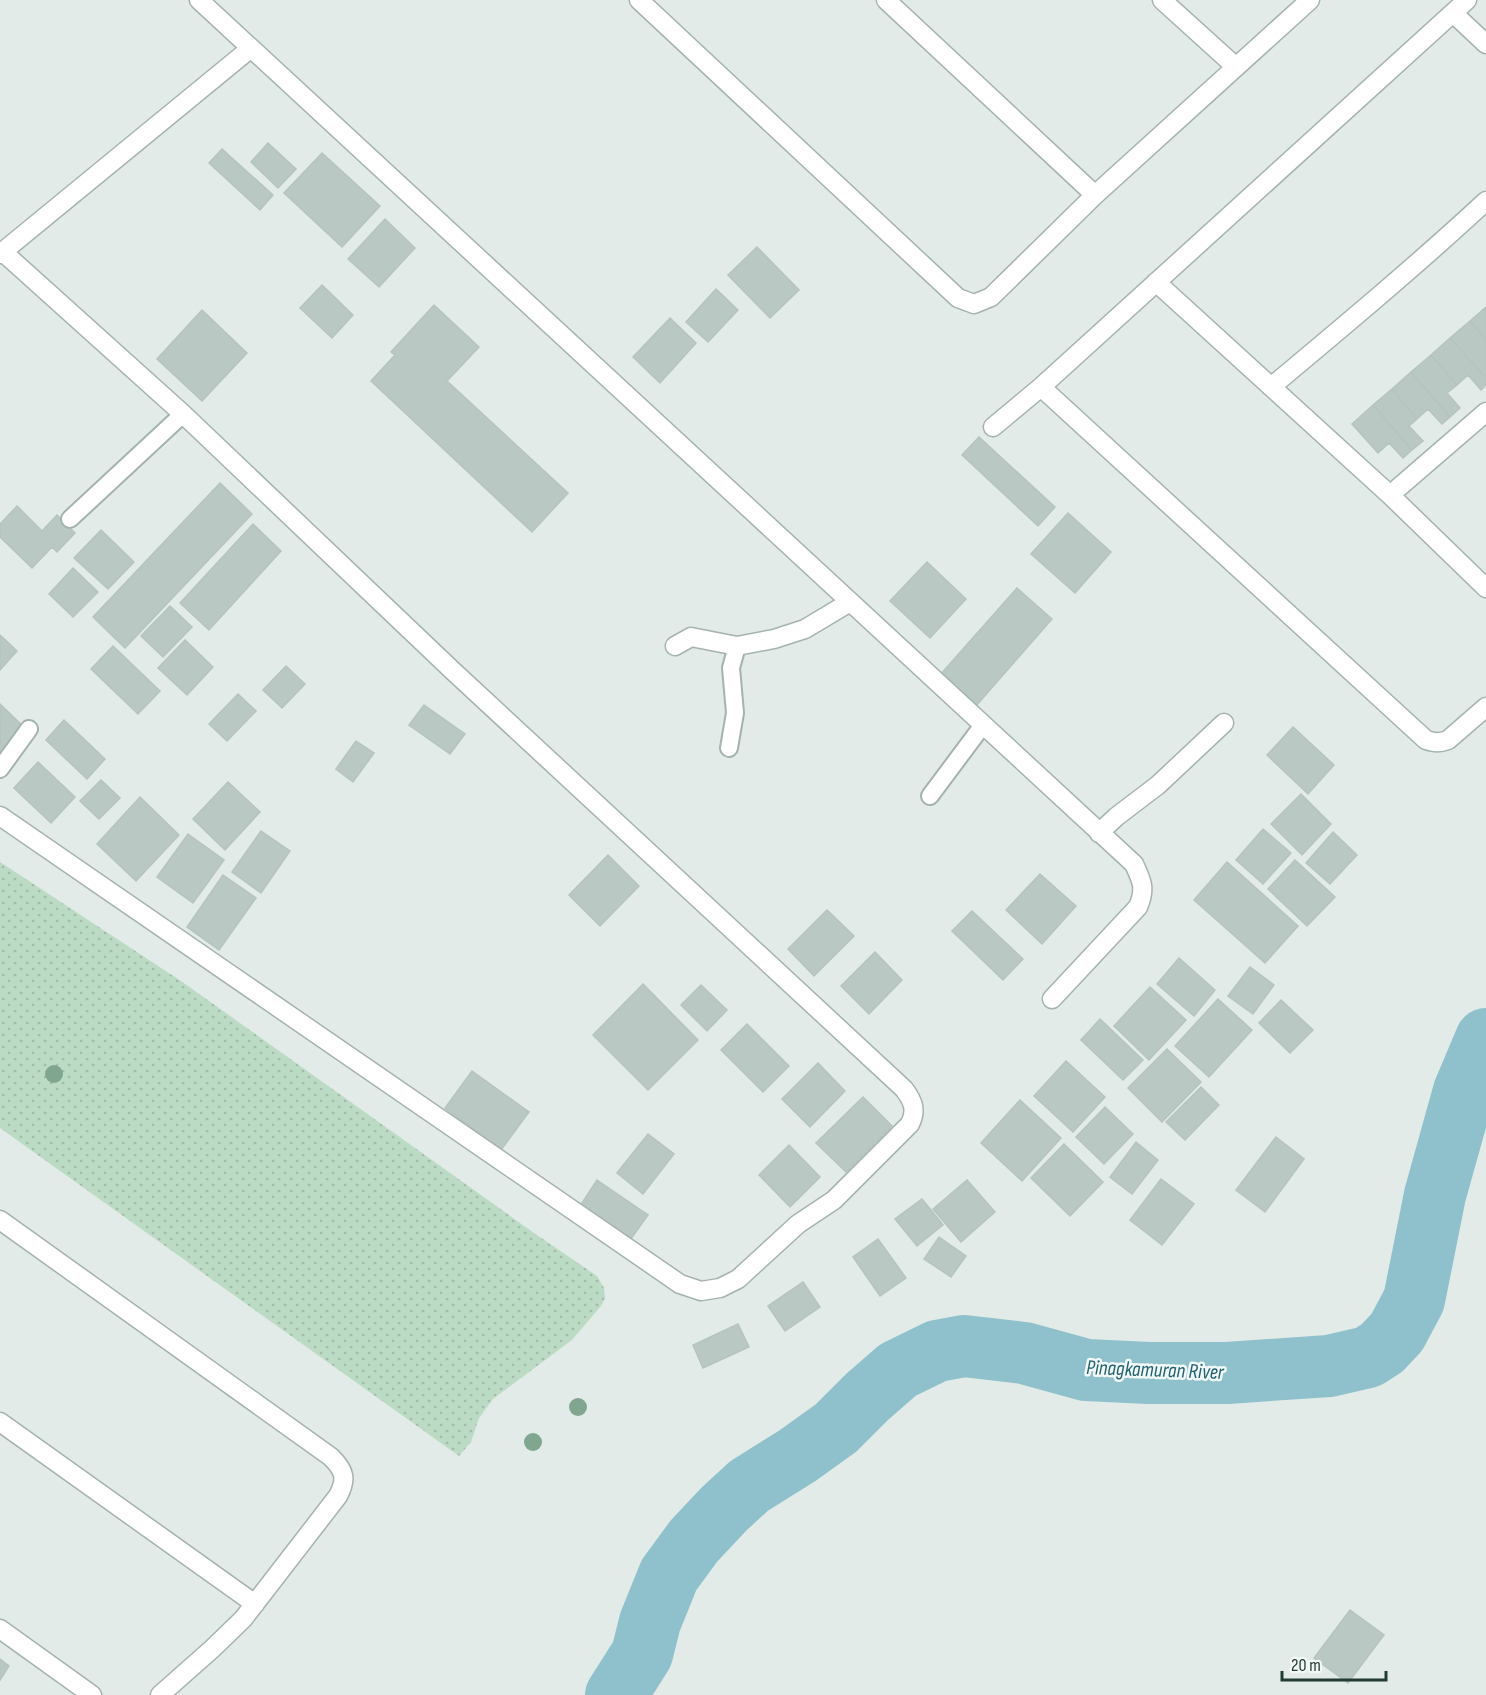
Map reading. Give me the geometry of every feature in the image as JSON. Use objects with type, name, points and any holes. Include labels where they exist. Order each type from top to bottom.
[{"type":"street","points":[[199,0],[1134,864],[1142,881],[1143,895],[1138,907],[1052,999]]},
{"type":"street","points":[[639,0],[958,298],[974,304],[991,297],[1095,195],[1310,0]]},
{"type":"street","points":[[886,0],[1095,195]]},
{"type":"street","points":[[1162,0],[1236,67]]},
{"type":"street","points":[[993,427],[1041,387],[1467,0]]},
{"type":"street","points":[[1453,13],[1486,44]]},
{"type":"street","points":[[0,816],[680,1284],[701,1291],[720,1288],[738,1279],[798,1224],[834,1200],[909,1124],[913,1116],[912,1099],[904,1089],[453,671],[183,414],[2,253],[251,48]]},
{"type":"street","points":[[1271,387],[1356,317],[1486,201]]},
{"type":"street","points":[[1156,282],[1390,495],[1486,588]]},
{"type":"street","points":[[1041,387],[1426,740],[1434,743],[1448,740],[1486,707]]},
{"type":"street","points":[[1390,495],[1486,412]]},
{"type":"street","points":[[675,646],[691,638],[737,646],[774,639],[805,629],[850,602]]},
{"type":"street","points":[[1099,833],[1158,785],[1224,723]]},
{"type":"street","points":[[0,1220],[331,1457],[342,1470],[344,1479],[338,1496],[255,1604],[228,1634],[160,1695]]},
{"type":"street","points":[[0,1422],[255,1604]]},
{"type":"street","points":[[0,1629],[92,1695]]},
{"type":"lane","points":[[70,519],[183,414]]},
{"type":"lane","points":[[729,748],[735,713],[731,668],[737,646]]},
{"type":"lane","points":[[930,796],[982,725]]},
{"type":"lane","points":[[0,769],[29,729]]},
{"type":"green space","points":[[0,862],[181,981],[597,1276],[604,1288],[605,1298],[601,1306],[572,1340],[493,1399],[479,1418],[471,1442],[459,1456],[0,1128]]},
{"type":"building","points":[[268,143],[296,169],[278,188],[251,162]]},
{"type":"building","points":[[222,149],[273,195],[260,210],[209,163]]},
{"type":"building","points":[[322,153],[380,206],[342,247],[284,193]]},
{"type":"building","points":[[385,219],[415,248],[379,287],[348,259]]},
{"type":"building","points":[[757,247],[799,290],[770,318],[728,275]]},
{"type":"building","points":[[322,285],[353,315],[332,338],[300,308]]},
{"type":"building","points":[[716,289],[738,310],[708,342],[686,322]]},
{"type":"building","points":[[434,305],[479,347],[447,381],[568,493],[532,532],[371,381],[395,355],[391,352]]},
{"type":"building","points":[[1486,307],[1486,339],[1470,321]]},
{"type":"building","points":[[202,310],[247,353],[202,401],[157,359]]},
{"type":"building","points":[[670,318],[696,343],[660,383],[633,357]]},
{"type":"building","points":[[1470,321],[1486,339],[1486,378],[1450,338]]},
{"type":"building","points":[[1450,338],[1486,378],[1486,385],[1481,390],[1468,375],[1457,385],[1431,355]]},
{"type":"building","points":[[1431,355],[1457,385],[1447,393],[1460,408],[1450,417],[1411,372]]},
{"type":"building","points":[[1411,372],[1450,417],[1442,424],[1428,409],[1417,419],[1392,389]]},
{"type":"building","points":[[1392,389],[1417,419],[1409,426],[1423,441],[1412,450],[1373,405]]},
{"type":"building","points":[[1373,405],[1412,450],[1403,458],[1389,443],[1378,453],[1352,424]]},
{"type":"building","points":[[979,437],[1055,507],[1038,526],[962,455]]},
{"type":"building","points":[[220,483],[252,514],[125,648],[93,617]]},
{"type":"building","points":[[17,506],[42,531],[57,515],[75,533],[57,552],[52,547],[32,568],[0,537],[0,524]]},
{"type":"building","points":[[1068,513],[1111,552],[1075,593],[1031,554]]},
{"type":"building","points":[[253,524],[281,551],[209,630],[180,603]]},
{"type":"building","points":[[101,530],[134,562],[108,589],[74,558]]},
{"type":"building","points":[[927,562],[966,599],[930,638],[890,601]]},
{"type":"building","points":[[73,568],[98,592],[73,617],[49,594]]},
{"type":"building","points":[[1017,588],[1052,619],[976,706],[940,675]]},
{"type":"building","points":[[170,606],[192,627],[163,657],[141,636]]},
{"type":"building","points":[[0,635],[17,651],[0,670]]},
{"type":"building","points":[[185,640],[213,667],[187,695],[158,668]]},
{"type":"building","points":[[113,646],[160,691],[138,714],[91,669]]},
{"type":"building","points":[[286,666],[305,684],[282,708],[263,690]]},
{"type":"building","points":[[238,694],[256,711],[227,741],[209,724]]},
{"type":"building","points":[[0,704],[26,729],[0,755]]},
{"type":"building","points":[[424,705],[465,734],[450,754],[409,725]]},
{"type":"building","points":[[64,720],[105,759],[87,779],[46,740]]},
{"type":"building","points":[[1293,727],[1334,765],[1308,794],[1267,755]]},
{"type":"building","points":[[356,741],[374,753],[353,782],[336,769]]},
{"type":"building","points":[[38,762],[75,797],[51,823],[14,788]]},
{"type":"building","points":[[101,780],[120,798],[99,819],[80,801]]},
{"type":"building","points":[[228,782],[260,812],[225,850],[193,819]]},
{"type":"building","points":[[1301,794],[1331,824],[1302,855],[1271,824]]},
{"type":"building","points":[[140,797],[179,835],[136,881],[97,844]]},
{"type":"building","points":[[1263,829],[1291,853],[1263,884],[1236,860]]},
{"type":"building","points":[[261,831],[290,851],[261,893],[232,872]]},
{"type":"building","points":[[1333,832],[1357,855],[1330,884],[1306,863]]},
{"type":"building","points":[[188,834],[224,860],[193,903],[157,877]]},
{"type":"building","points":[[608,855],[639,886],[600,926],[569,895]]},
{"type":"building","points":[[1295,860],[1335,897],[1307,926],[1268,889]]},
{"type":"building","points":[[1227,862],[1298,926],[1265,963],[1194,900]]},
{"type":"building","points":[[1040,874],[1076,906],[1042,944],[1006,910]]},
{"type":"building","points":[[223,875],[256,898],[219,950],[187,927]]},
{"type":"building","points":[[827,910],[854,936],[814,976],[788,949]]},
{"type":"building","points":[[972,911],[1023,959],[1003,980],[952,931]]},
{"type":"building","points":[[875,952],[902,980],[869,1014],[841,986]]},
{"type":"building","points":[[1179,958],[1215,990],[1194,1016],[1157,984]]},
{"type":"building","points":[[1250,967],[1274,985],[1253,1014],[1228,996]]},
{"type":"building","points":[[643,984],[698,1040],[648,1090],[593,1035]]},
{"type":"building","points":[[701,985],[727,1010],[707,1031],[681,1005]]},
{"type":"building","points":[[1150,987],[1186,1020],[1149,1060],[1114,1026]]},
{"type":"building","points":[[1218,999],[1252,1030],[1209,1077],[1175,1046]]},
{"type":"building","points":[[1281,1000],[1313,1030],[1290,1053],[1259,1023]]},
{"type":"building","points":[[1100,1019],[1143,1060],[1123,1080],[1081,1040]]},
{"type":"building","points":[[747,1024],[789,1066],[763,1092],[721,1050]]},
{"type":"building","points":[[1167,1049],[1201,1082],[1162,1122],[1128,1088]]},
{"type":"building","points":[[1066,1061],[1105,1097],[1073,1132],[1034,1096]]},
{"type":"building","points":[[818,1063],[845,1091],[810,1127],[782,1099]]},
{"type":"building","points":[[472,1071],[529,1112],[501,1150],[445,1108]]},
{"type":"building","points":[[1201,1087],[1219,1105],[1185,1140],[1166,1122]]},
{"type":"building","points":[[863,1097],[892,1126],[846,1172],[816,1143]]},
{"type":"building","points":[[1020,1100],[1061,1138],[1022,1181],[981,1143]]},
{"type":"building","points":[[1105,1107],[1133,1134],[1104,1164],[1076,1137]]},
{"type":"building","points":[[648,1134],[674,1154],[643,1194],[617,1173]]},
{"type":"building","points":[[1276,1137],[1304,1159],[1265,1212],[1236,1190]]},
{"type":"building","points":[[1136,1142],[1158,1160],[1132,1194],[1110,1177]]},
{"type":"building","points":[[1064,1144],[1103,1182],[1070,1216],[1031,1178]]},
{"type":"building","points":[[789,1145],[820,1177],[790,1207],[759,1175]]},
{"type":"building","points":[[1161,1179],[1194,1204],[1162,1245],[1130,1220]]},
{"type":"building","points":[[597,1180],[648,1215],[628,1243],[578,1209]]},
{"type":"building","points":[[967,1180],[995,1212],[961,1242],[933,1209]]},
{"type":"building","points":[[922,1199],[943,1225],[917,1246],[895,1219]]},
{"type":"building","points":[[939,1237],[966,1256],[951,1277],[924,1259]]},
{"type":"building","points":[[878,1239],[906,1278],[880,1296],[853,1257]]},
{"type":"building","points":[[803,1282],[820,1307],[785,1331],[768,1306]]},
{"type":"building","points":[[738,1324],[749,1347],[703,1368],[693,1345]]},
{"type":"building","points":[[1350,1610],[1384,1635],[1348,1683],[1314,1658]]},
{"type":"building","points":[[0,1659],[9,1666],[0,1680]]},
{"type":"waterway","name":"Pinagkamuran River","points":[[616,1695],[642,1654],[650,1622],[669,1575],[694,1541],[749,1486],[836,1428],[898,1370],[937,1351],[964,1346],[1024,1353],[1086,1370],[1227,1373],[1329,1366],[1368,1357],[1382,1348],[1397,1332],[1414,1300],[1435,1195],[1464,1091],[1486,1039]]}]
